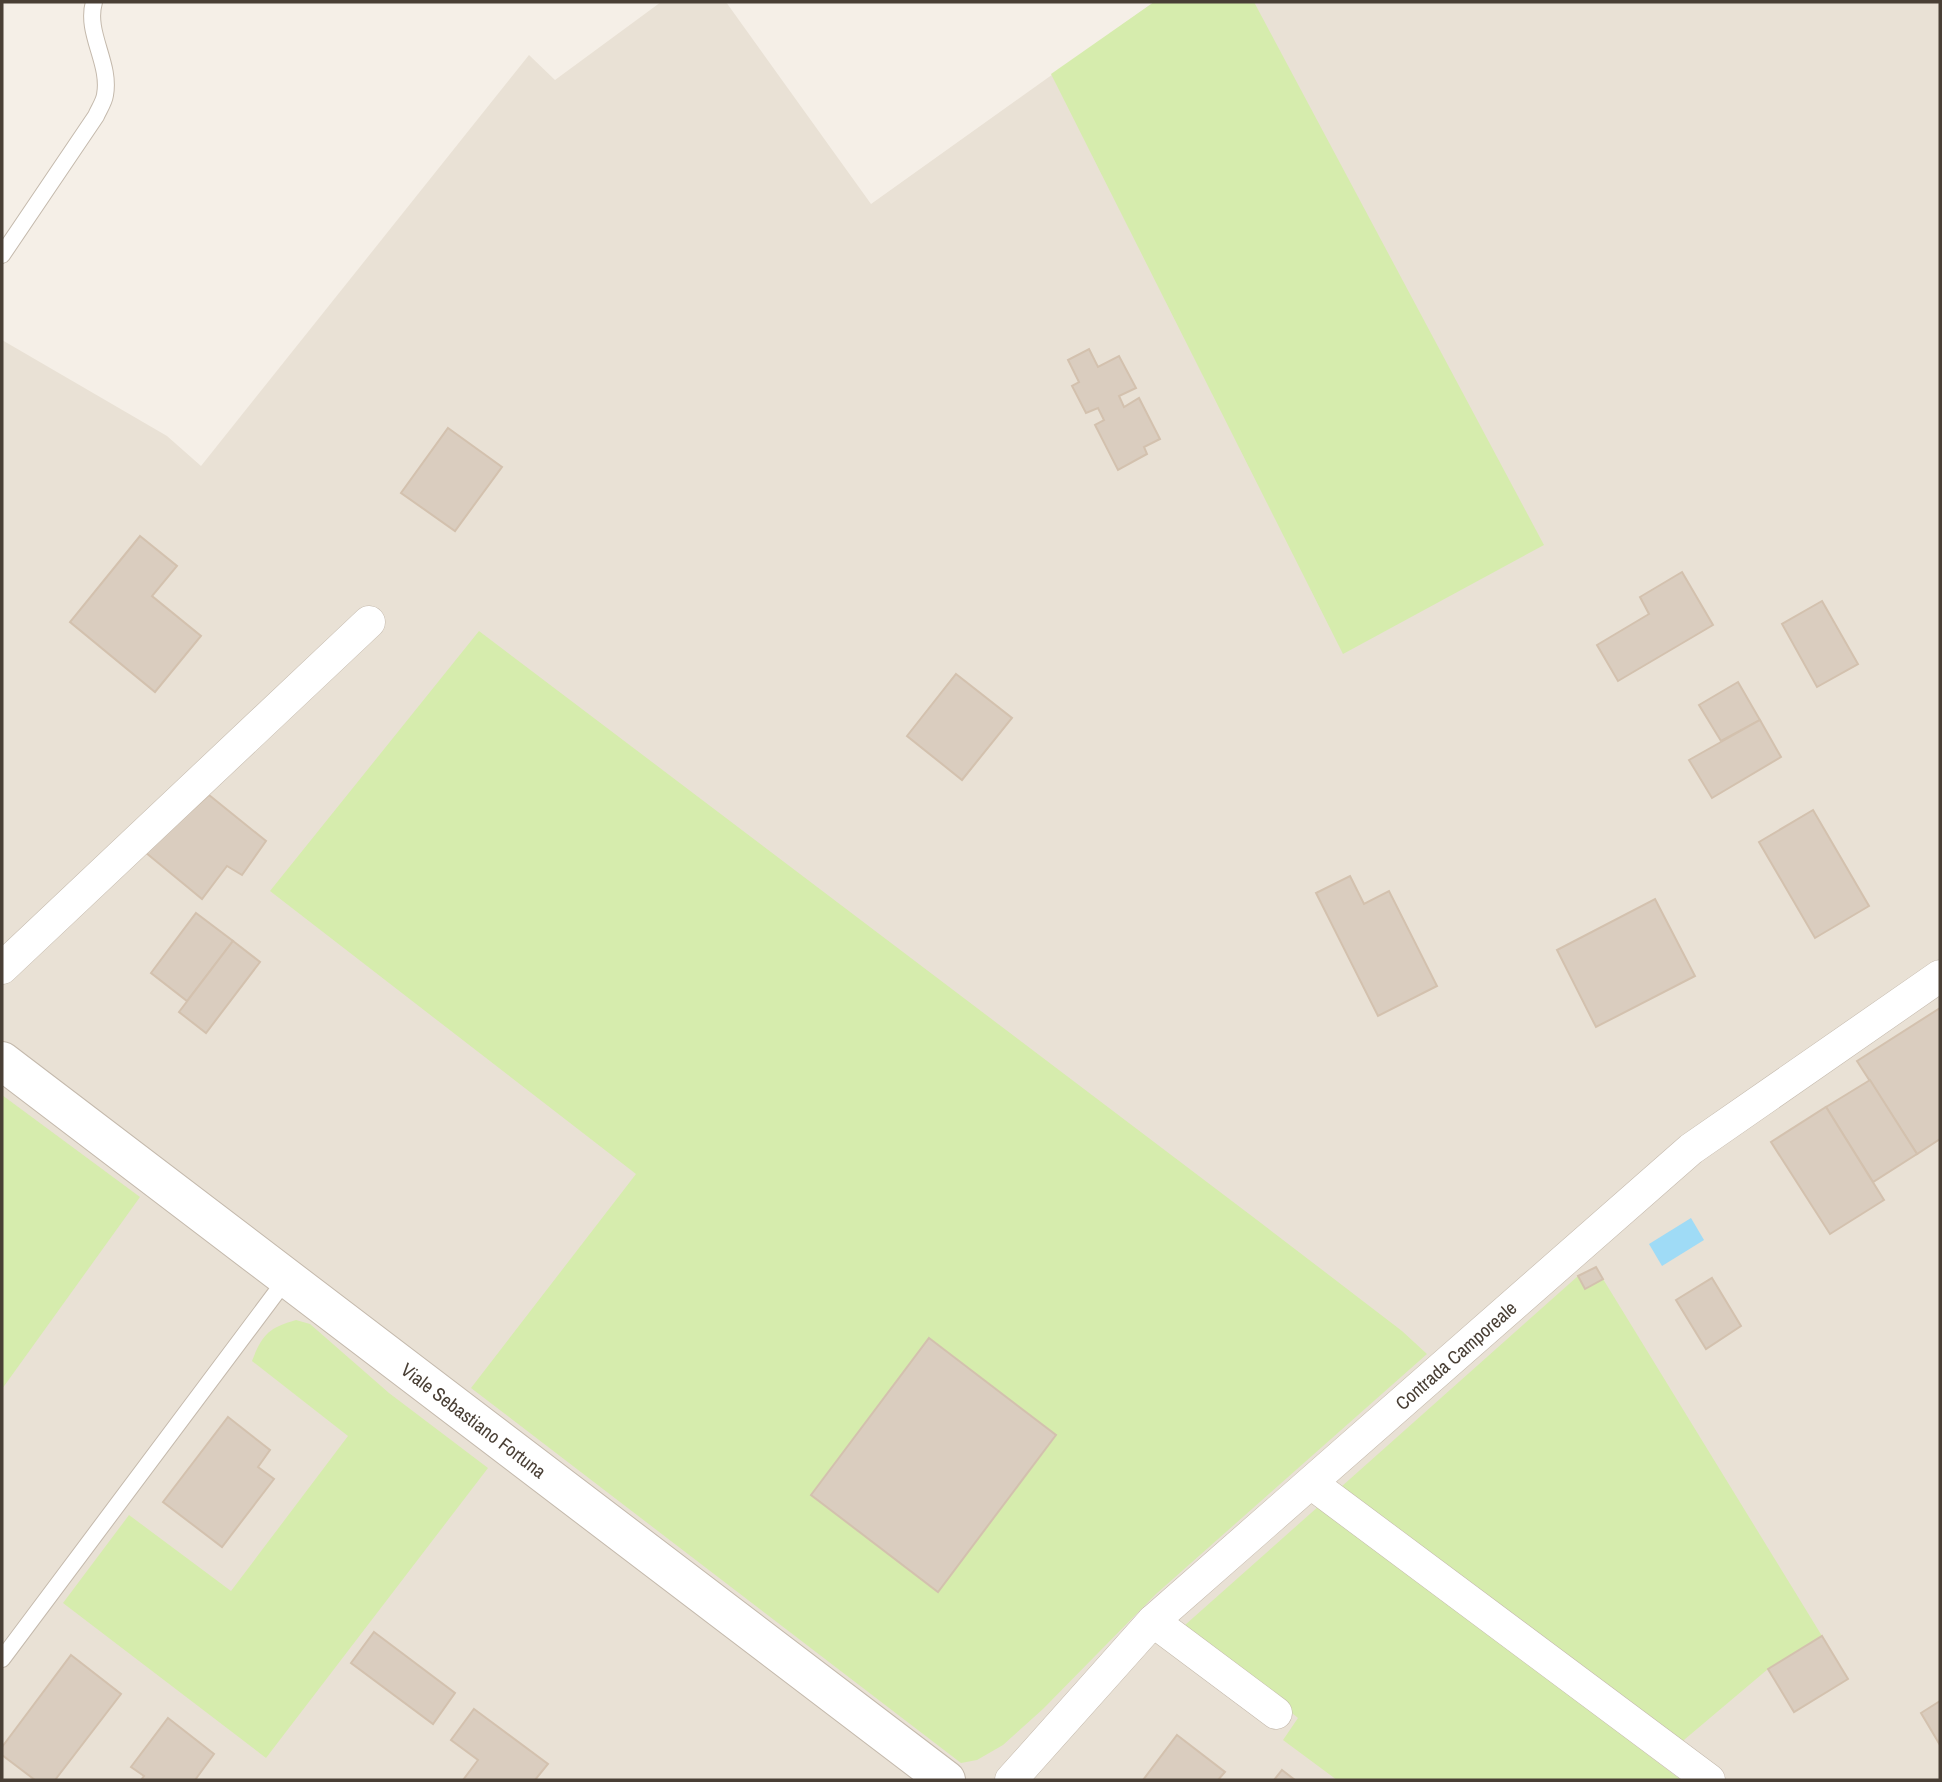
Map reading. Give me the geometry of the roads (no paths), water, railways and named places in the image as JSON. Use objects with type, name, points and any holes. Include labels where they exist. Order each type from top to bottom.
[{"type":"street","points":[[2,968],[369,622]]},
{"type":"street","name":"Contrada Camporeale","points":[[1011,1780],[1153,1621],[1691,1149],[1940,976]]},
{"type":"street","name":"Viale Sebastiano Fortuna","points":[[2,1061],[946,1780]]},
{"type":"street","points":[[1311,1483],[1709,1780]]},
{"type":"street","points":[[1153,1621],[1276,1713]]},
{"type":"lane","points":[[2,254],[96,116],[105,98],[106,75],[92,24],[94,2]]},
{"type":"lane","points":[[2,1659],[287,1278]]},
{"type":"water","points":[[1691,1218],[1704,1240],[1662,1266],[1649,1244]]}]
